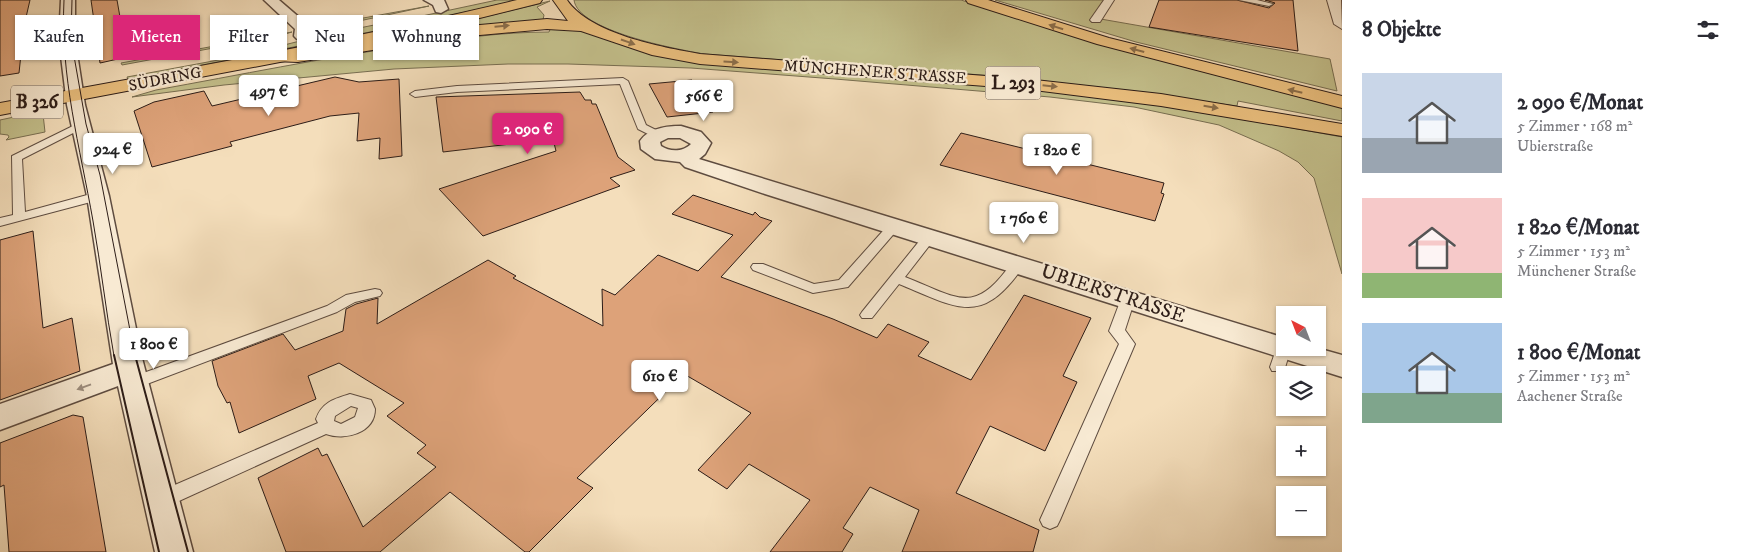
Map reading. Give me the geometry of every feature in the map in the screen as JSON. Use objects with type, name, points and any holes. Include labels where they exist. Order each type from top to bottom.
[{"type":"main road","points":[[363,34],[385,31],[397,26],[396,22],[372,23],[436,4],[482,0]]},
{"type":"main road","name":"SÜDRING","points":[[363,36],[407,31],[535,0]]},
{"type":"main road","points":[[560,0],[569,14],[589,28]]},
{"type":"main road","points":[[973,0],[1103,41],[1342,102]]},
{"type":"main road","points":[[287,57],[298,57],[503,26],[554,24],[589,28]]},
{"type":"main road","name":"MÜNCHENER STRASSE","points":[[589,28],[658,51],[700,59],[1044,86],[1161,100],[1342,130]]},
{"type":"main road","name":"SÜDRING","points":[[0,109],[73,88],[297,45]]},
{"type":"main road","name":"SÜDRING","points":[[0,93],[73,88],[260,60]]},
{"type":"street","points":[[68,0],[67,40],[73,88],[98,196],[132,377],[174,552]]},
{"type":"street","points":[[271,0],[297,23]]},
{"type":"street","points":[[1096,20],[1109,0]]},
{"type":"street","points":[[1334,0],[1342,24]]},
{"type":"street","name":"UBIERSTRASSE","points":[[658,135],[650,141],[651,148],[655,152],[668,156],[686,156],[692,163],[1128,299],[1281,357],[1342,366]]},
{"type":"street","points":[[0,417],[132,377]]},
{"type":"lane","points":[[1243,0],[1269,4]]},
{"type":"lane","points":[[415,94],[457,89],[623,81],[642,127],[658,135]]},
{"type":"lane","points":[[19,217],[16,158],[81,125]]},
{"type":"lane","points":[[0,222],[98,196]]},
{"type":"lane","points":[[758,267],[813,289],[843,284],[894,226]]},
{"type":"lane","points":[[867,315],[930,237]]},
{"type":"lane","points":[[896,278],[967,304],[988,297],[1004,284],[1018,264]]},
{"type":"lane","points":[[132,377],[332,309],[351,298],[375,293]]},
{"type":"lane","points":[[1050,520],[1127,344],[1117,330],[1128,299]]},
{"type":"lane","points":[[161,500],[326,427]]},
{"type":"shaded area","points":[[497,0],[521,0],[451,15],[427,15]]},
{"type":"shaded area","points":[[574,0],[961,0],[1107,46],[1342,107],[1342,121],[1238,101],[1237,106],[1021,78],[704,54],[652,43],[610,29],[592,21],[580,11]]},
{"type":"shaded area","points":[[995,0],[1104,0],[1095,18],[1330,59],[1337,91],[1136,42]]},
{"type":"shaded area","points":[[550,1],[537,7],[544,15],[543,20],[479,27],[479,18]]},
{"type":"shaded area","points":[[429,6],[387,15],[380,15]]},
{"type":"shaded area","points":[[373,16],[373,18],[363,20],[363,18]]},
{"type":"shaded area","points":[[373,25],[373,31],[363,33],[363,27]]},
{"type":"shaded area","points":[[551,27],[578,30],[650,54],[1031,88],[1137,100],[1342,137],[1342,274],[1314,178],[1298,162],[1279,151],[1219,125],[1134,107],[1050,97],[691,68],[568,64],[508,64],[394,69],[224,85],[132,97],[156,90],[321,60],[363,60],[363,53],[373,51],[373,60],[479,60],[479,36],[549,32]]},
{"type":"shaded area","points":[[297,42],[297,46],[287,48],[287,44]]},
{"type":"shaded area","points":[[210,47],[210,49],[200,50],[200,49]]},
{"type":"shaded area","points":[[138,60],[149,60],[122,65],[121,63]]},
{"type":"shaded area","points":[[218,60],[228,60],[136,78],[129,82],[127,77]]},
{"type":"shaded area","points":[[33,113],[43,114],[45,132],[6,140],[9,137],[8,135],[0,134],[0,120]]},
{"type":"building","points":[[0,0],[30,0],[27,15],[15,15],[15,60],[20,60],[19,73],[0,76]]},
{"type":"building","points":[[91,0],[117,0],[120,15],[113,15],[114,60],[100,63],[100,60],[103,60],[103,15],[93,15]]},
{"type":"building","points":[[1159,0],[1237,0],[1269,8],[1275,3],[1265,0],[1293,0],[1298,51],[1149,27]]},
{"type":"building","points":[[335,77],[359,82],[399,79],[402,156],[379,159],[380,138],[357,141],[359,113],[330,116],[230,142],[232,146],[152,167],[134,111],[154,102],[204,91],[212,106]]},
{"type":"building","points":[[692,80],[713,112],[667,117],[649,84]]},
{"type":"building","points":[[580,92],[585,100],[591,100],[592,104],[596,104],[618,157],[635,170],[610,178],[620,186],[483,236],[439,189],[556,151],[553,139],[443,152],[436,97]]},
{"type":"building","points":[[961,133],[1164,183],[1161,193],[1164,194],[1155,221],[940,165]]},
{"type":"building","points":[[693,195],[753,215],[755,212],[760,217],[772,221],[721,277],[833,319],[877,338],[888,324],[929,342],[918,356],[971,380],[1024,295],[1091,318],[1063,376],[1077,382],[1045,451],[990,426],[956,493],[1039,530],[1033,552],[902,552],[919,510],[870,487],[843,528],[853,534],[842,552],[770,552],[810,500],[749,464],[727,489],[698,470],[751,413],[684,374],[577,478],[593,488],[529,552],[525,552],[450,492],[380,552],[286,552],[258,478],[318,448],[322,456],[327,454],[363,527],[436,467],[417,453],[426,445],[387,416],[404,403],[339,363],[308,376],[316,399],[239,433],[230,402],[227,403],[218,386],[212,361],[283,334],[295,350],[343,331],[346,309],[378,298],[377,324],[488,260],[516,276],[513,278],[603,326],[602,289],[615,295],[658,255],[698,271],[733,235],[672,214]]},
{"type":"building","points":[[33,231],[43,328],[72,318],[80,371],[0,400],[0,240]]},
{"type":"building","points":[[73,415],[83,417],[106,552],[9,552],[4,485],[0,487],[0,443]]},
{"type":"tram line","points":[[64,0],[65,56],[68,84],[96,238],[114,356]]},
{"type":"tram line","points":[[72,0],[71,39],[86,124],[100,175],[135,356]]},
{"type":"tram line","points":[[114,355],[159,552]]},
{"type":"tram line","points":[[135,355],[188,552]]}]
